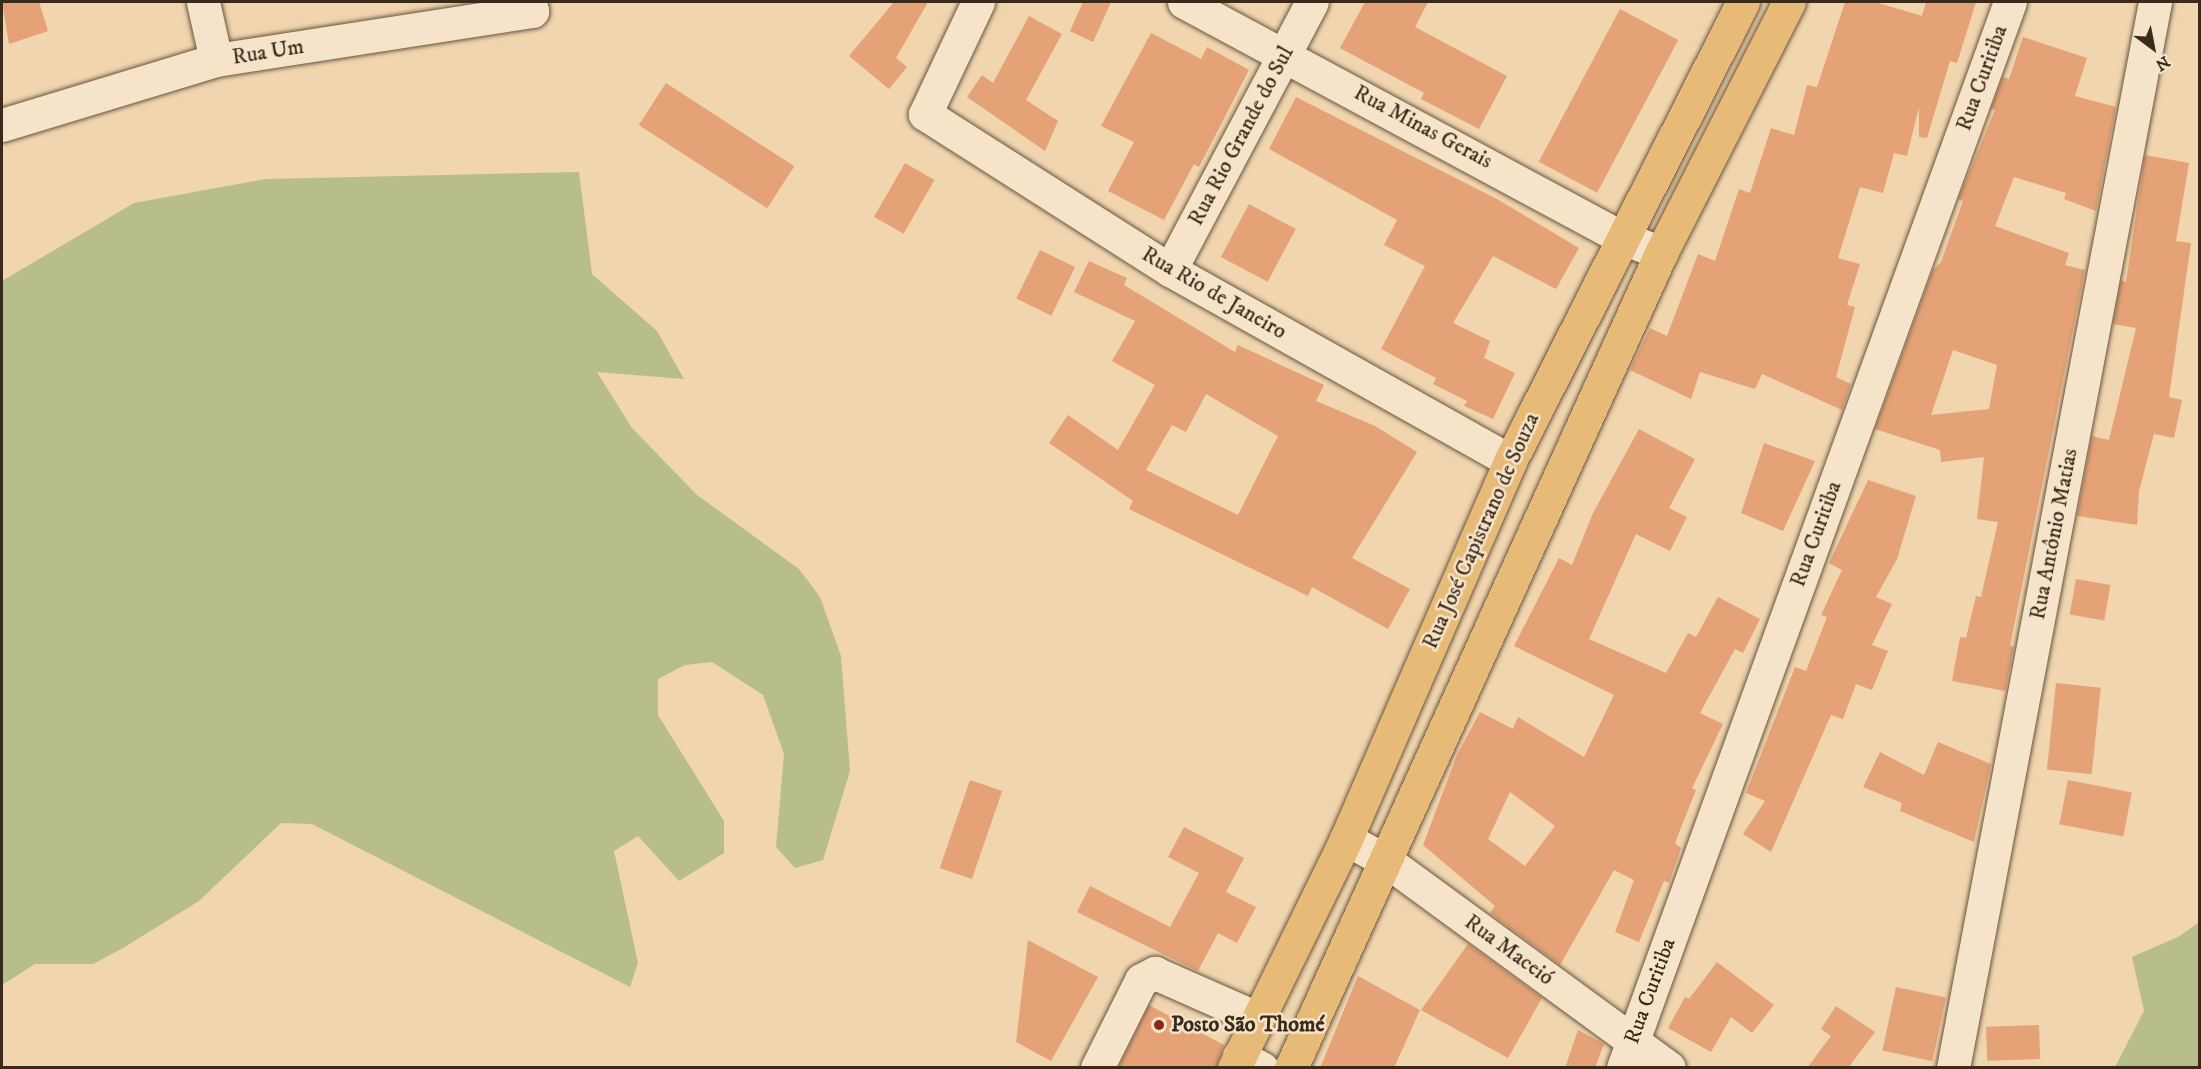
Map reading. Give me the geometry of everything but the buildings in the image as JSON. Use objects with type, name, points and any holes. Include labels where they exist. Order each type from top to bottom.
[{"type":"main road","name":"Rua José Capistrano de Souza","points":[[1245,1064],[1257,1018],[1346,839],[1510,461],[1743,2]]},
{"type":"main road","points":[[1291,1068],[1388,862],[1450,716],[1661,253],[1789,2]]},
{"type":"main road","points":[[1407,695],[1450,716]]},
{"type":"street","points":[[203,2],[216,60]]},
{"type":"street","name":"Rua Um","points":[[2,124],[216,60],[532,11],[530,2]]},
{"type":"street","name":"Rua Rio de Janeiro","points":[[978,2],[925,114],[1170,270],[1510,461]]},
{"type":"street","name":"Rua Minas Gerais","points":[[1184,2],[1285,52],[1623,238],[1661,253]]},
{"type":"street","name":"Rua Rio Grande do Sul","points":[[1170,270],[1312,2]]},
{"type":"street","name":"Rua Curitiba","points":[[1628,1053],[2010,2]]},
{"type":"street","name":"Rua Antônio Matias","points":[[1953,1068],[2155,2]]},
{"type":"street","name":"Rua Maceió","points":[[1346,839],[1388,862],[1628,1053],[1669,1068]]},
{"type":"street","points":[[1097,1068],[1141,980],[1155,973],[1257,1018]]},
{"type":"green space","points":[[579,172],[592,274],[657,331],[684,379],[597,372],[632,428],[697,495],[799,569],[820,597],[841,656],[850,771],[823,860],[795,868],[776,847],[784,754],[763,695],[712,662],[685,665],[658,679],[658,715],[724,821],[724,853],[679,881],[638,836],[614,851],[638,963],[630,987],[312,824],[281,823],[199,901],[123,948],[93,964],[35,964],[2,985],[2,281],[134,203],[266,179]]},
{"type":"green space","points":[[2199,922],[2199,1067],[2115,1067],[2144,1011],[2132,957],[2180,936]]},
{"type":"place","name":"Posto São Thomé","points":[[1159,1025]]}]
